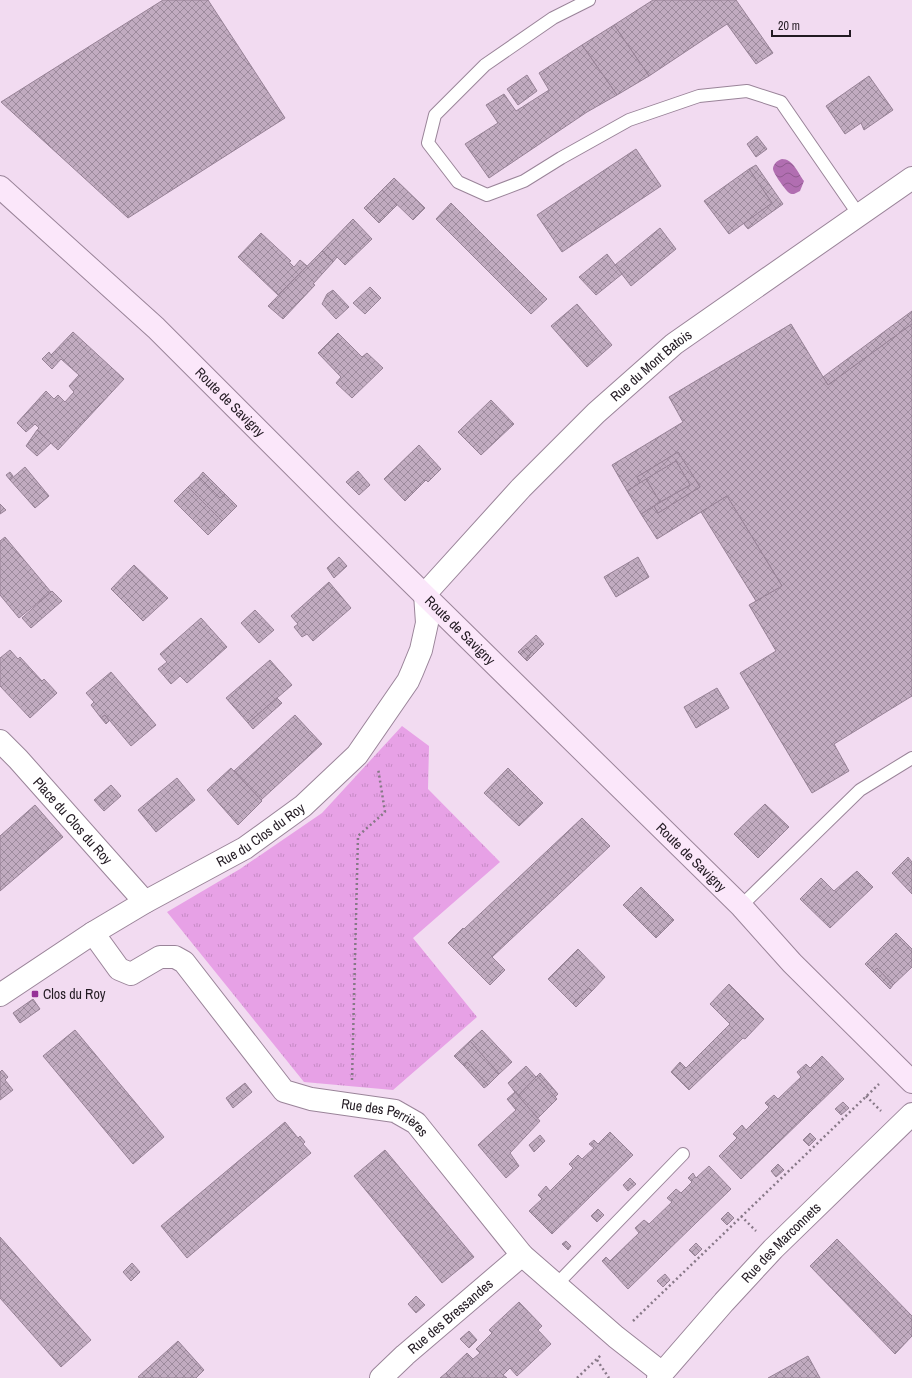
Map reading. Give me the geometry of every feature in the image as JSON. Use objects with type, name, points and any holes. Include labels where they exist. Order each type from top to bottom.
[{"type":"main road","name":"Route de Savigny","points":[[0,187],[156,328],[741,906],[792,963],[912,1082]]},
{"type":"street","name":"Rue du Mont Batois","points":[[425,594],[521,488],[596,413],[674,344],[912,178]]},
{"type":"street","name":"Rue du Clos du Roy","points":[[0,995],[93,933],[145,902],[245,848],[303,806],[358,754],[408,681],[421,650],[427,623],[425,594]]},
{"type":"street","name":"Place du Clos du Roy","points":[[0,741],[18,759],[145,902]]},
{"type":"street","name":"Rue des Perrières","points":[[93,933],[119,969],[131,974],[160,957],[175,956],[184,962],[284,1091],[311,1098],[395,1111],[416,1123],[522,1255],[660,1376]]},
{"type":"street","name":"Rue des Marconnets","points":[[660,1376],[724,1302],[773,1249],[912,1114]]},
{"type":"street","name":"Rue des Bressandes","points":[[381,1378],[405,1355],[522,1255]]},
{"type":"lane","points":[[589,0],[553,18],[484,65],[435,115],[428,142],[458,182],[487,194],[524,181],[629,120],[699,96],[748,92],[780,102],[859,215]]},
{"type":"lane","points":[[741,906],[860,790],[912,758]]},
{"type":"lane","points":[[556,1285],[683,1154]]},
{"type":"path","points":[[352,1104],[358,836],[385,812],[377,762]]},
{"type":"path","points":[[577,1378],[596,1360],[616,1337],[896,1066]]},
{"type":"path","points":[[596,1360],[609,1378]]},
{"type":"green space","points":[[402,726],[429,746],[428,789],[500,862],[413,938],[477,1017],[393,1090],[304,1082],[167,912],[240,869],[322,813]]},
{"type":"water","points":[[782,159],[789,161],[792,164],[804,181],[800,191],[794,194],[790,194],[786,190],[774,173],[773,168],[775,163]]},
{"type":"building","points":[[163,0],[208,0],[285,118],[128,218],[1,102]]},
{"type":"building","points":[[653,0],[736,0],[773,53],[756,64],[727,24],[649,76],[614,25]]},
{"type":"building","points":[[614,25],[649,76],[617,95],[582,45]]},
{"type":"building","points":[[582,45],[617,95],[587,112],[489,178],[465,144],[498,123],[486,105],[504,94],[516,111],[549,90],[539,73]]},
{"type":"building","points":[[527,75],[537,91],[518,105],[507,89]]},
{"type":"building","points":[[869,76],[893,110],[864,130],[861,123],[845,134],[826,106]]},
{"type":"building","points":[[757,136],[767,149],[756,157],[747,144]]},
{"type":"building","points":[[636,149],[661,186],[562,252],[537,215]]},
{"type":"building","points":[[756,165],[783,204],[748,229],[743,223],[772,203],[749,169]]},
{"type":"building","points":[[749,169],[772,203],[729,234],[704,201]]},
{"type":"building","points":[[394,178],[425,208],[413,220],[382,190]]},
{"type":"building","points":[[382,190],[397,205],[379,223],[364,208]]},
{"type":"building","points":[[451,203],[547,299],[531,314],[436,219]]},
{"type":"building","points":[[353,219],[372,239],[345,265],[337,257],[333,262],[322,251]]},
{"type":"building","points":[[660,228],[676,249],[631,286],[615,265]]},
{"type":"building","points":[[261,233],[291,261],[289,262],[294,267],[300,260],[307,266],[278,295],[238,257]]},
{"type":"building","points":[[322,251],[333,262],[313,284],[315,285],[283,319],[268,306]]},
{"type":"building","points":[[607,254],[622,274],[596,295],[579,277]]},
{"type":"building","points":[[370,287],[381,298],[365,314],[353,303]]},
{"type":"building","points":[[333,290],[349,307],[336,319],[322,304],[327,294]]},
{"type":"building","points":[[577,304],[612,345],[587,367],[551,326]]},
{"type":"building","points":[[912,311],[912,324],[828,385],[823,377]]},
{"type":"building","points":[[791,324],[828,385],[912,324],[912,696],[834,744],[849,771],[812,793],[740,673],[776,651],[749,605],[782,586],[727,496],[657,539],[641,514],[654,506],[658,513],[700,487],[678,452],[637,477],[640,483],[627,491],[612,465],[683,422],[669,397]]},
{"type":"building","points":[[73,332],[124,379],[58,450],[37,430],[39,428],[35,424],[26,432],[17,423],[46,391],[54,399],[58,395],[65,402],[74,392],[69,386],[79,375],[61,359],[52,369],[42,359],[49,352],[51,355]]},
{"type":"building","points":[[338,333],[362,357],[367,353],[383,368],[352,398],[336,383],[341,377],[318,353]]},
{"type":"building","points":[[491,400],[514,424],[481,455],[458,432]]},
{"type":"building","points":[[37,430],[51,443],[37,456],[26,446]]},
{"type":"building","points":[[419,445],[441,469],[428,482],[426,480],[405,501],[384,479]]},
{"type":"building","points":[[678,452],[700,487],[658,513],[654,506],[690,485],[676,461],[640,483],[637,477]]},
{"type":"building","points":[[676,461],[690,485],[660,502],[646,479]]},
{"type":"building","points":[[25,467],[49,496],[35,508],[10,480]]},
{"type":"building","points":[[358,471],[370,485],[359,495],[346,482]]},
{"type":"building","points":[[10,472],[13,476],[10,480],[6,475]]},
{"type":"building","points":[[203,472],[225,494],[220,498],[199,477]]},
{"type":"building","points":[[199,477],[220,498],[225,494],[237,506],[222,521],[188,487]]},
{"type":"building","points":[[646,479],[660,502],[641,514],[627,491]]},
{"type":"building","points":[[188,487],[222,521],[208,535],[174,501]]},
{"type":"building","points":[[727,496],[782,586],[756,601],[701,512]]},
{"type":"building","points":[[0,504],[6,510],[0,514]]},
{"type":"building","points":[[5,537],[51,592],[19,618],[0,595],[0,541]]},
{"type":"building","points":[[339,557],[347,566],[334,578],[327,568]]},
{"type":"building","points":[[638,557],[649,577],[616,597],[604,577]]},
{"type":"building","points":[[134,565],[168,598],[143,621],[111,589]]},
{"type":"building","points":[[329,582],[351,608],[313,641],[307,634],[302,637],[294,627],[298,624],[291,616]]},
{"type":"building","points":[[52,591],[62,601],[31,628],[22,618]]},
{"type":"building","points":[[255,610],[274,630],[259,643],[241,623]]},
{"type":"building","points":[[201,618],[227,647],[187,683],[180,676],[171,684],[158,669],[167,662],[160,654]]},
{"type":"building","points":[[536,635],[544,644],[527,661],[526,660],[531,653],[526,648],[520,654],[518,652]]},
{"type":"building","points":[[526,648],[531,653],[526,660],[520,654]]},
{"type":"building","points":[[10,650],[18,659],[20,657],[42,681],[44,679],[57,693],[30,718],[0,686],[0,658]]},
{"type":"building","points":[[270,660],[292,685],[248,723],[226,698]]},
{"type":"building","points":[[111,672],[156,725],[131,746],[105,715],[101,718],[91,705],[94,702],[86,693]]},
{"type":"building","points":[[717,688],[729,708],[696,728],[684,707]]},
{"type":"building","points":[[277,698],[282,703],[253,729],[248,723]]},
{"type":"building","points":[[105,715],[109,721],[106,724],[101,718]]},
{"type":"building","points":[[295,715],[322,744],[261,800],[234,771]]},
{"type":"building","points":[[231,768],[262,801],[238,825],[207,790]]},
{"type":"building","points":[[508,768],[543,803],[519,826],[484,793]]},
{"type":"building","points":[[177,778],[195,800],[156,832],[138,810]]},
{"type":"building","points":[[111,785],[121,796],[104,811],[94,800]]},
{"type":"building","points":[[765,804],[789,827],[758,858],[734,834]]},
{"type":"building","points":[[35,805],[63,837],[0,891],[0,836]]},
{"type":"building","points":[[582,818],[610,846],[492,957],[505,970],[490,985],[448,943]]},
{"type":"building","points":[[908,857],[912,862],[912,894],[892,873]]},
{"type":"building","points":[[857,871],[873,887],[830,928],[800,899],[821,878],[834,891]]},
{"type":"building","points":[[641,887],[674,920],[656,938],[623,905]]},
{"type":"building","points":[[896,933],[912,949],[912,967],[893,985],[877,968],[873,972],[865,964]]},
{"type":"building","points":[[578,949],[605,977],[592,991],[589,988],[573,1004],[548,979]]},
{"type":"building","points":[[877,968],[893,985],[890,989],[873,972]]},
{"type":"building","points":[[729,984],[764,1019],[745,1039],[743,1038],[689,1090],[671,1072],[680,1062],[686,1068],[730,1024],[710,1004]]},
{"type":"building","points":[[589,988],[592,991],[576,1007],[573,1004]]},
{"type":"building","points":[[33,999],[40,1009],[20,1023],[13,1013]]},
{"type":"building","points":[[75,1030],[164,1137],[133,1164],[43,1056]]},
{"type":"building","points":[[482,1030],[512,1062],[499,1074],[470,1041]]},
{"type":"building","points":[[470,1041],[499,1074],[488,1085],[467,1062],[464,1066],[454,1056]]},
{"type":"building","points":[[822,1056],[844,1079],[741,1179],[719,1156],[737,1138],[733,1134],[742,1125],[746,1130],[769,1107],[765,1103],[774,1095],[778,1099],[801,1077],[797,1072],[806,1064],[810,1068]]},
{"type":"building","points":[[467,1062],[488,1085],[484,1088],[464,1066]]},
{"type":"building","points":[[526,1066],[536,1077],[518,1096],[508,1083]]},
{"type":"building","points":[[2,1070],[8,1077],[5,1080],[13,1090],[0,1100],[0,1072]]},
{"type":"building","points":[[540,1073],[558,1094],[555,1097],[537,1076]]},
{"type":"building","points":[[537,1076],[557,1099],[538,1118],[518,1096]]},
{"type":"building","points":[[245,1083],[252,1092],[233,1108],[226,1098]]},
{"type":"building","points":[[515,1092],[540,1121],[510,1153],[519,1166],[506,1178],[478,1145],[516,1110],[507,1099]]},
{"type":"building","points":[[843,1102],[849,1108],[841,1115],[835,1109]]},
{"type":"building","points":[[285,1122],[298,1138],[300,1136],[305,1142],[303,1144],[311,1153],[187,1258],[161,1226]]},
{"type":"building","points":[[610,1132],[633,1155],[552,1234],[529,1211],[542,1199],[538,1195],[546,1186],[550,1191],[573,1168],[569,1164],[578,1155],[582,1159],[594,1148],[589,1144],[594,1140],[598,1144]]},
{"type":"building","points":[[810,1133],[816,1139],[809,1146],[803,1140]]},
{"type":"building","points":[[540,1135],[545,1141],[534,1152],[529,1145]]},
{"type":"building","points":[[385,1150],[474,1257],[442,1283],[354,1176]]},
{"type":"building","points":[[778,1164],[784,1170],[776,1177],[771,1171]]},
{"type":"building","points":[[709,1166],[731,1189],[628,1289],[602,1261],[606,1257],[610,1261],[639,1233],[635,1228],[644,1220],[649,1224],[672,1202],[667,1198],[676,1189],[681,1193],[692,1182],[688,1178],[693,1173],[696,1178]]},
{"type":"building","points":[[630,1178],[636,1184],[628,1191],[623,1185]]},
{"type":"building","points":[[598,1209],[604,1215],[597,1222],[591,1216]]},
{"type":"building","points":[[728,1212],[734,1218],[727,1225],[721,1219]]},
{"type":"building","points":[[0,1237],[91,1340],[61,1367],[0,1298]]},
{"type":"building","points":[[837,1239],[912,1316],[912,1336],[895,1354],[810,1266]]},
{"type":"building","points":[[566,1241],[571,1246],[568,1250],[562,1244]]},
{"type":"building","points":[[696,1243],[702,1249],[695,1256],[689,1250]]},
{"type":"building","points":[[132,1263],[140,1272],[131,1281],[123,1272]]},
{"type":"building","points":[[665,1274],[670,1280],[663,1287],[657,1281]]},
{"type":"building","points":[[416,1296],[425,1305],[416,1313],[408,1304]]},
{"type":"building","points":[[519,1302],[542,1326],[538,1330],[551,1344],[517,1376],[510,1368],[503,1375],[507,1378],[451,1378],[446,1373],[467,1353],[473,1359],[480,1353],[476,1349],[492,1333],[489,1330]]},
{"type":"building","points":[[469,1331],[477,1340],[469,1348],[460,1339]]},
{"type":"building","points":[[178,1341],[204,1370],[196,1378],[138,1377]]},
{"type":"building","points":[[808,1356],[820,1378],[768,1378]]},
{"type":"building","points":[[446,1373],[451,1378],[440,1378]]},
{"type":"place","name":"Clos du Roy","points":[[35,994]]}]
